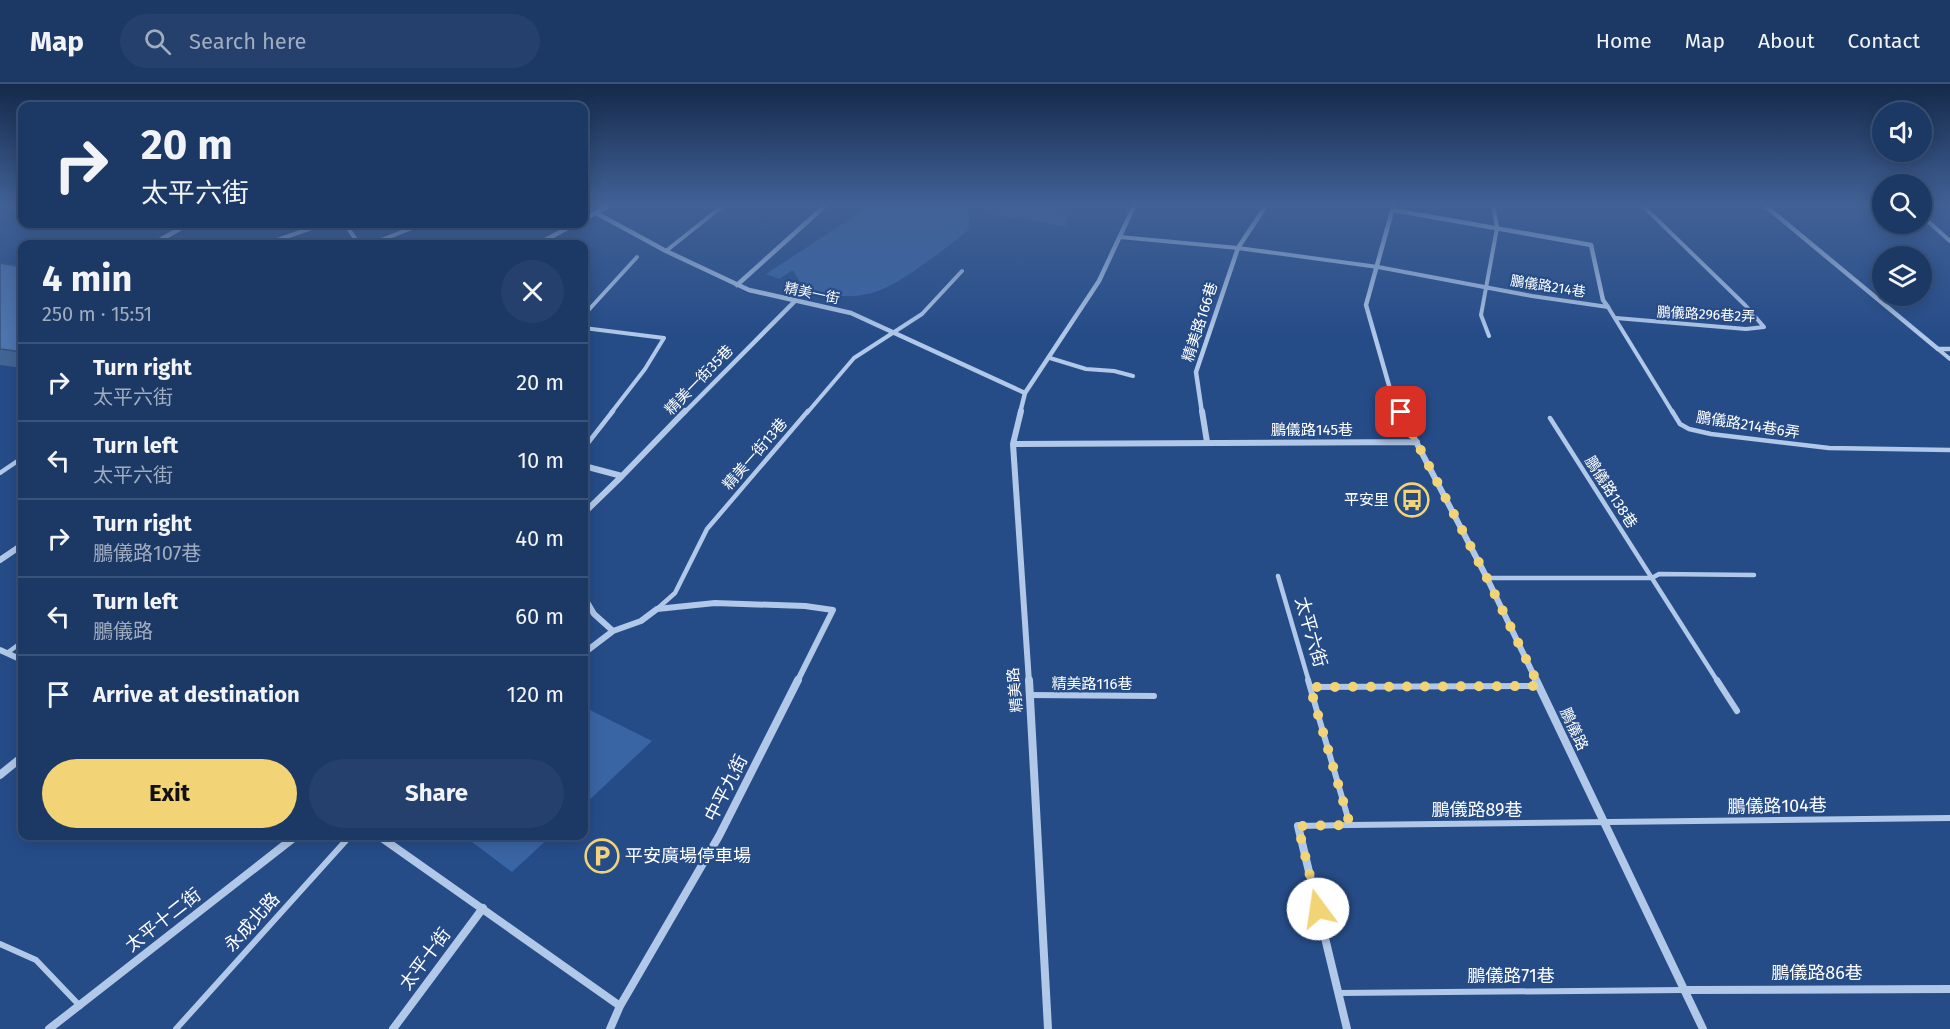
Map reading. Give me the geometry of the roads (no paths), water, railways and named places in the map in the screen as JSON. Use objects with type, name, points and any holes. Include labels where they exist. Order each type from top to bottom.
[{"type":"street","name":"精美一街","points":[[661,248],[749,290],[794,302],[851,313],[1025,393]]},
{"type":"street","points":[[737,285],[778,248]]},
{"type":"street","name":"精美路","points":[[1048,1029],[1030,695],[1013,444],[1025,393],[1099,281],[1115,248]]},
{"type":"street","name":"精美路166巷","points":[[1207,442],[1196,372],[1238,248]]},
{"type":"street","name":"鵬儀路","points":[[1383,248],[1366,305],[1392,396],[1487,578],[1703,1029]]},
{"type":"street","points":[[1592,248],[1603,300],[1608,307]]},
{"type":"street","points":[[1816,248],[1938,349],[1950,349]]},
{"type":"street","name":"精美一街35巷","points":[[588,509],[794,302]]},
{"type":"street","points":[[1013,444],[1207,442]]},
{"type":"street","name":"鵬儀路145巷","points":[[1207,442],[1417,442]]},
{"type":"street","points":[[588,467],[622,476]]},
{"type":"street","points":[[0,560],[18,548]]},
{"type":"street","name":"精美一街13巷","points":[[588,650],[613,631],[641,621],[657,609],[715,603],[806,606],[833,610]]},
{"type":"street","points":[[588,604],[594,614],[613,631]]},
{"type":"street","name":"中平九街","points":[[610,1029],[620,1006],[718,836],[833,610]]},
{"type":"street","points":[[4,651],[18,658]]},
{"type":"street","points":[[0,775],[18,761]]},
{"type":"street","points":[[1298,826],[1347,1029]]},
{"type":"street","name":"太平十二街","points":[[49,1029],[292,840]]},
{"type":"street","points":[[385,840],[620,1006]]},
{"type":"street","name":"太平十街","points":[[393,1029],[483,908]]},
{"type":"street","name":"鵬儀路86巷","points":[[1684,990],[1950,989]]},
{"type":"lane","points":[[666,251],[670,248]]},
{"type":"lane","name":"鵬儀路214巷","points":[[1239,248],[1378,267],[1608,307]]},
{"type":"lane","points":[[1489,336],[1481,315],[1494,248]]},
{"type":"lane","name":"鵬儀路296巷2弄","points":[[1616,318],[1746,329],[1764,327],[1745,305],[1686,248]]},
{"type":"lane","points":[[588,311],[637,257]]},
{"type":"lane","name":"精美一街13巷","points":[[657,609],[675,593],[707,530],[855,358],[922,314],[962,271]]},
{"type":"lane","name":"鵬儀路214巷6弄","points":[[1608,307],[1680,424],[1689,429],[1806,446],[1950,450]]},
{"type":"lane","points":[[588,328],[664,338],[645,369],[588,443]]},
{"type":"lane","points":[[1938,349],[1950,359]]},
{"type":"lane","points":[[1050,358],[1086,369],[1114,371],[1133,376]]},
{"type":"lane","name":"鵬儀路138巷","points":[[1550,418],[1737,711]]},
{"type":"lane","points":[[0,473],[18,461]]},
{"type":"lane","points":[[1487,578],[1652,578],[1659,574],[1754,575]]},
{"type":"lane","name":"太平六街","points":[[1278,576],[1350,825]]},
{"type":"lane","points":[[4,651],[18,644]]},
{"type":"lane","points":[[1310,687],[1539,686]]},
{"type":"lane","name":"精美路116巷","points":[[1030,695],[1154,696]]},
{"type":"lane","name":"鵬儀路104巷","points":[[1604,824],[1950,818]]},
{"type":"lane","name":"鵬儀路89巷","points":[[1350,825],[1604,824]]},
{"type":"lane","points":[[1298,826],[1350,825]]},
{"type":"lane","name":"永成北路","points":[[176,1029],[346,840]]},
{"type":"lane","points":[[0,944],[36,960],[80,1006]]},
{"type":"lane","name":"鵬儀路71巷","points":[[1338,993],[1684,990]]},
{"type":"place","name":"平安里","points":[[1412,500]]},
{"type":"place","name":"平安廣場停車場","points":[[602,856]]}]
